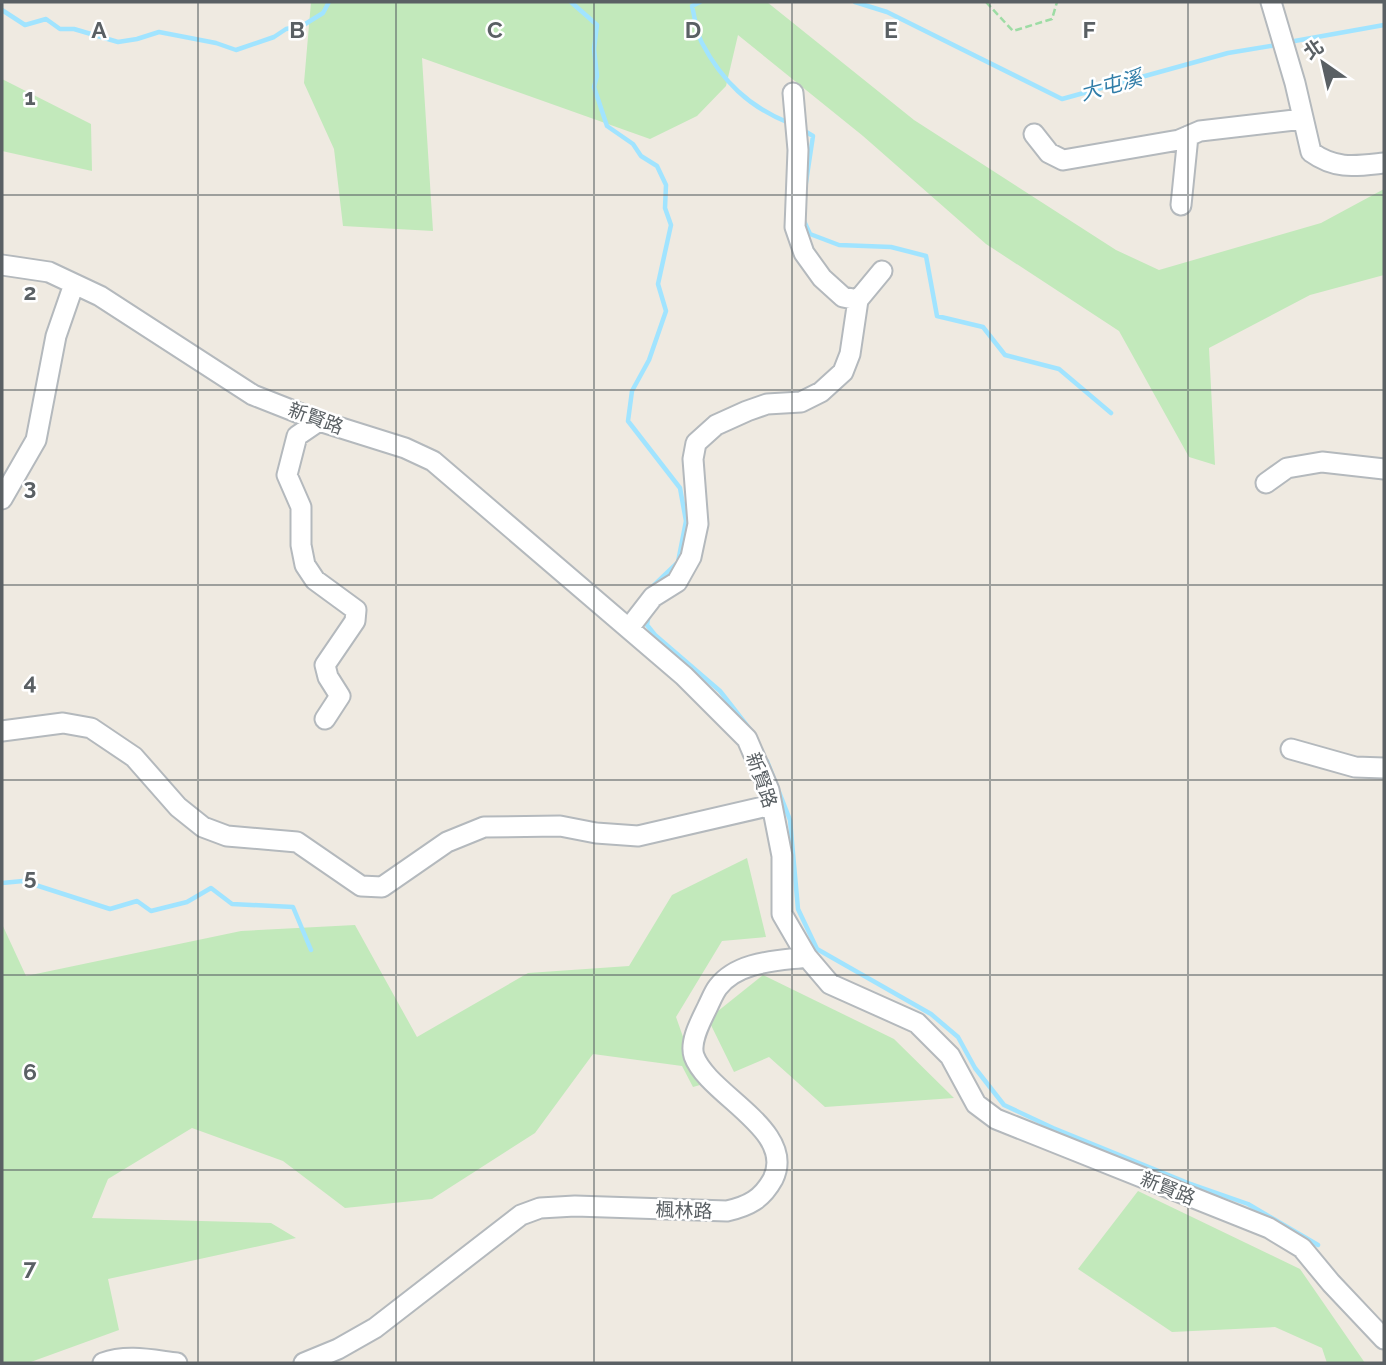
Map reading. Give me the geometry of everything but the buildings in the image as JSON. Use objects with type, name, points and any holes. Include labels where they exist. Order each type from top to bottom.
[{"type":"street","points":[[1271,2],[1295,83],[1311,152],[1324,162],[1338,165],[1384,163]]},
{"type":"street","points":[[793,93],[799,150],[795,227],[804,253],[822,278],[843,297],[858,300]]},
{"type":"street","points":[[1034,134],[1049,153],[1063,160],[1179,140],[1200,131],[1303,119]]},
{"type":"street","points":[[1181,205],[1188,136]]},
{"type":"street","name":"新賢路","points":[[2,265],[49,272],[100,296],[253,395],[319,421],[405,448],[433,461],[684,676],[747,739],[769,790],[782,856],[782,914],[807,957],[830,984],[917,1023],[950,1056],[976,1104],[996,1119],[1269,1228],[1302,1248],[1384,1339]]},
{"type":"street","points":[[629,628],[653,597],[677,582],[691,557],[698,524],[693,459],[696,443],[716,425],[747,411],[767,404],[801,402],[821,392],[843,372],[850,354],[858,300],[883,271]]},
{"type":"street","points":[[2,499],[36,440],[56,336],[74,284]]},
{"type":"street","points":[[319,421],[297,436],[287,475],[301,507],[301,545],[306,565],[315,580],[356,610],[355,621],[325,665],[328,677],[340,696],[325,719]]},
{"type":"street","points":[[1266,483],[1287,468],[1322,462],[1384,470]]},
{"type":"street","points":[[2,731],[63,723],[91,728],[134,757],[178,807],[203,827],[228,836],[297,842],[361,886],[382,887],[447,842],[484,827],[560,826],[596,833],[638,836],[772,805]]},
{"type":"street","points":[[1292,750],[1355,767],[1384,768]]},
{"type":"street","name":"楓林路","points":[[304,1363],[338,1349],[375,1328],[521,1215],[540,1208],[575,1206],[727,1211],[750,1206],[766,1191],[776,1172],[776,1151],[765,1132],[702,1069],[694,1055],[694,1038],[718,986],[737,971],[756,964],[807,957]]},
{"type":"street","points":[[317,1363],[338,1349]]},
{"type":"street","points":[[103,1363],[117,1358],[177,1363]]},
{"type":"path","points":[[986,2],[1013,31],[1052,19],[1057,2]]},
{"type":"green space","points":[[311,2],[767,2],[914,120],[1116,250],[1159,270],[1321,223],[1384,189],[1384,275],[1310,295],[1209,348],[1215,465],[1189,457],[1119,331],[986,244],[863,136],[738,35],[726,86],[697,116],[650,139],[422,58],[433,231],[343,226],[334,149],[304,83]]},
{"type":"green space","points":[[2,79],[91,124],[92,171],[2,151]]},
{"type":"green space","points":[[747,858],[766,937],[722,941],[676,1017],[700,1085],[693,1087],[682,1066],[593,1054],[535,1133],[432,1199],[345,1208],[283,1161],[192,1128],[108,1179],[92,1218],[271,1223],[296,1238],[108,1279],[119,1330],[28,1363],[2,1363],[2,924],[26,976],[241,931],[355,925],[417,1037],[528,973],[629,966],[672,895]]},
{"type":"green space","points":[[763,975],[894,1039],[954,1098],[825,1107],[769,1057],[734,1072],[708,1019]]},
{"type":"green space","points":[[1138,1191],[1300,1269],[1365,1363],[1327,1363],[1322,1348],[1275,1327],[1172,1332],[1078,1269]]},
{"type":"waterway","points":[[2,10],[25,25],[46,19],[60,29],[74,29],[118,42],[159,32],[216,43],[236,50],[274,37],[286,29],[302,26],[323,13],[329,2]]},
{"type":"waterway","points":[[571,2],[597,25],[594,49],[597,76],[594,87],[607,126],[633,144],[641,156],[657,166],[666,185],[665,208],[671,225],[658,284],[666,311],[649,360],[632,391],[628,421],[680,488],[686,521],[678,562],[654,585]]},
{"type":"waterway","points":[[700,2],[692,6],[697,30],[718,69],[749,101],[789,123]]},
{"type":"waterway","name":"大屯溪","points":[[855,2],[887,12],[1062,99],[1228,53],[1277,45]]},
{"type":"waterway","name":"大屯溪","points":[[1289,42],[1384,25]]},
{"type":"waterway","points":[[803,130],[813,136],[805,189]]},
{"type":"waterway","points":[[804,221],[810,234],[839,245],[891,247],[926,256],[937,316],[983,327],[1005,355],[1059,369],[1111,413]]},
{"type":"waterway","points":[[648,619],[647,625],[655,635],[720,691],[752,732]]},
{"type":"waterway","points":[[767,761],[790,820],[798,909],[817,949],[931,1014],[958,1037],[975,1068],[1004,1105],[1188,1183],[1248,1204],[1318,1245]]},
{"type":"waterway","points":[[2,883],[23,881],[110,909],[137,901],[151,911],[187,902],[211,888],[232,904],[293,907],[311,950]]}]
